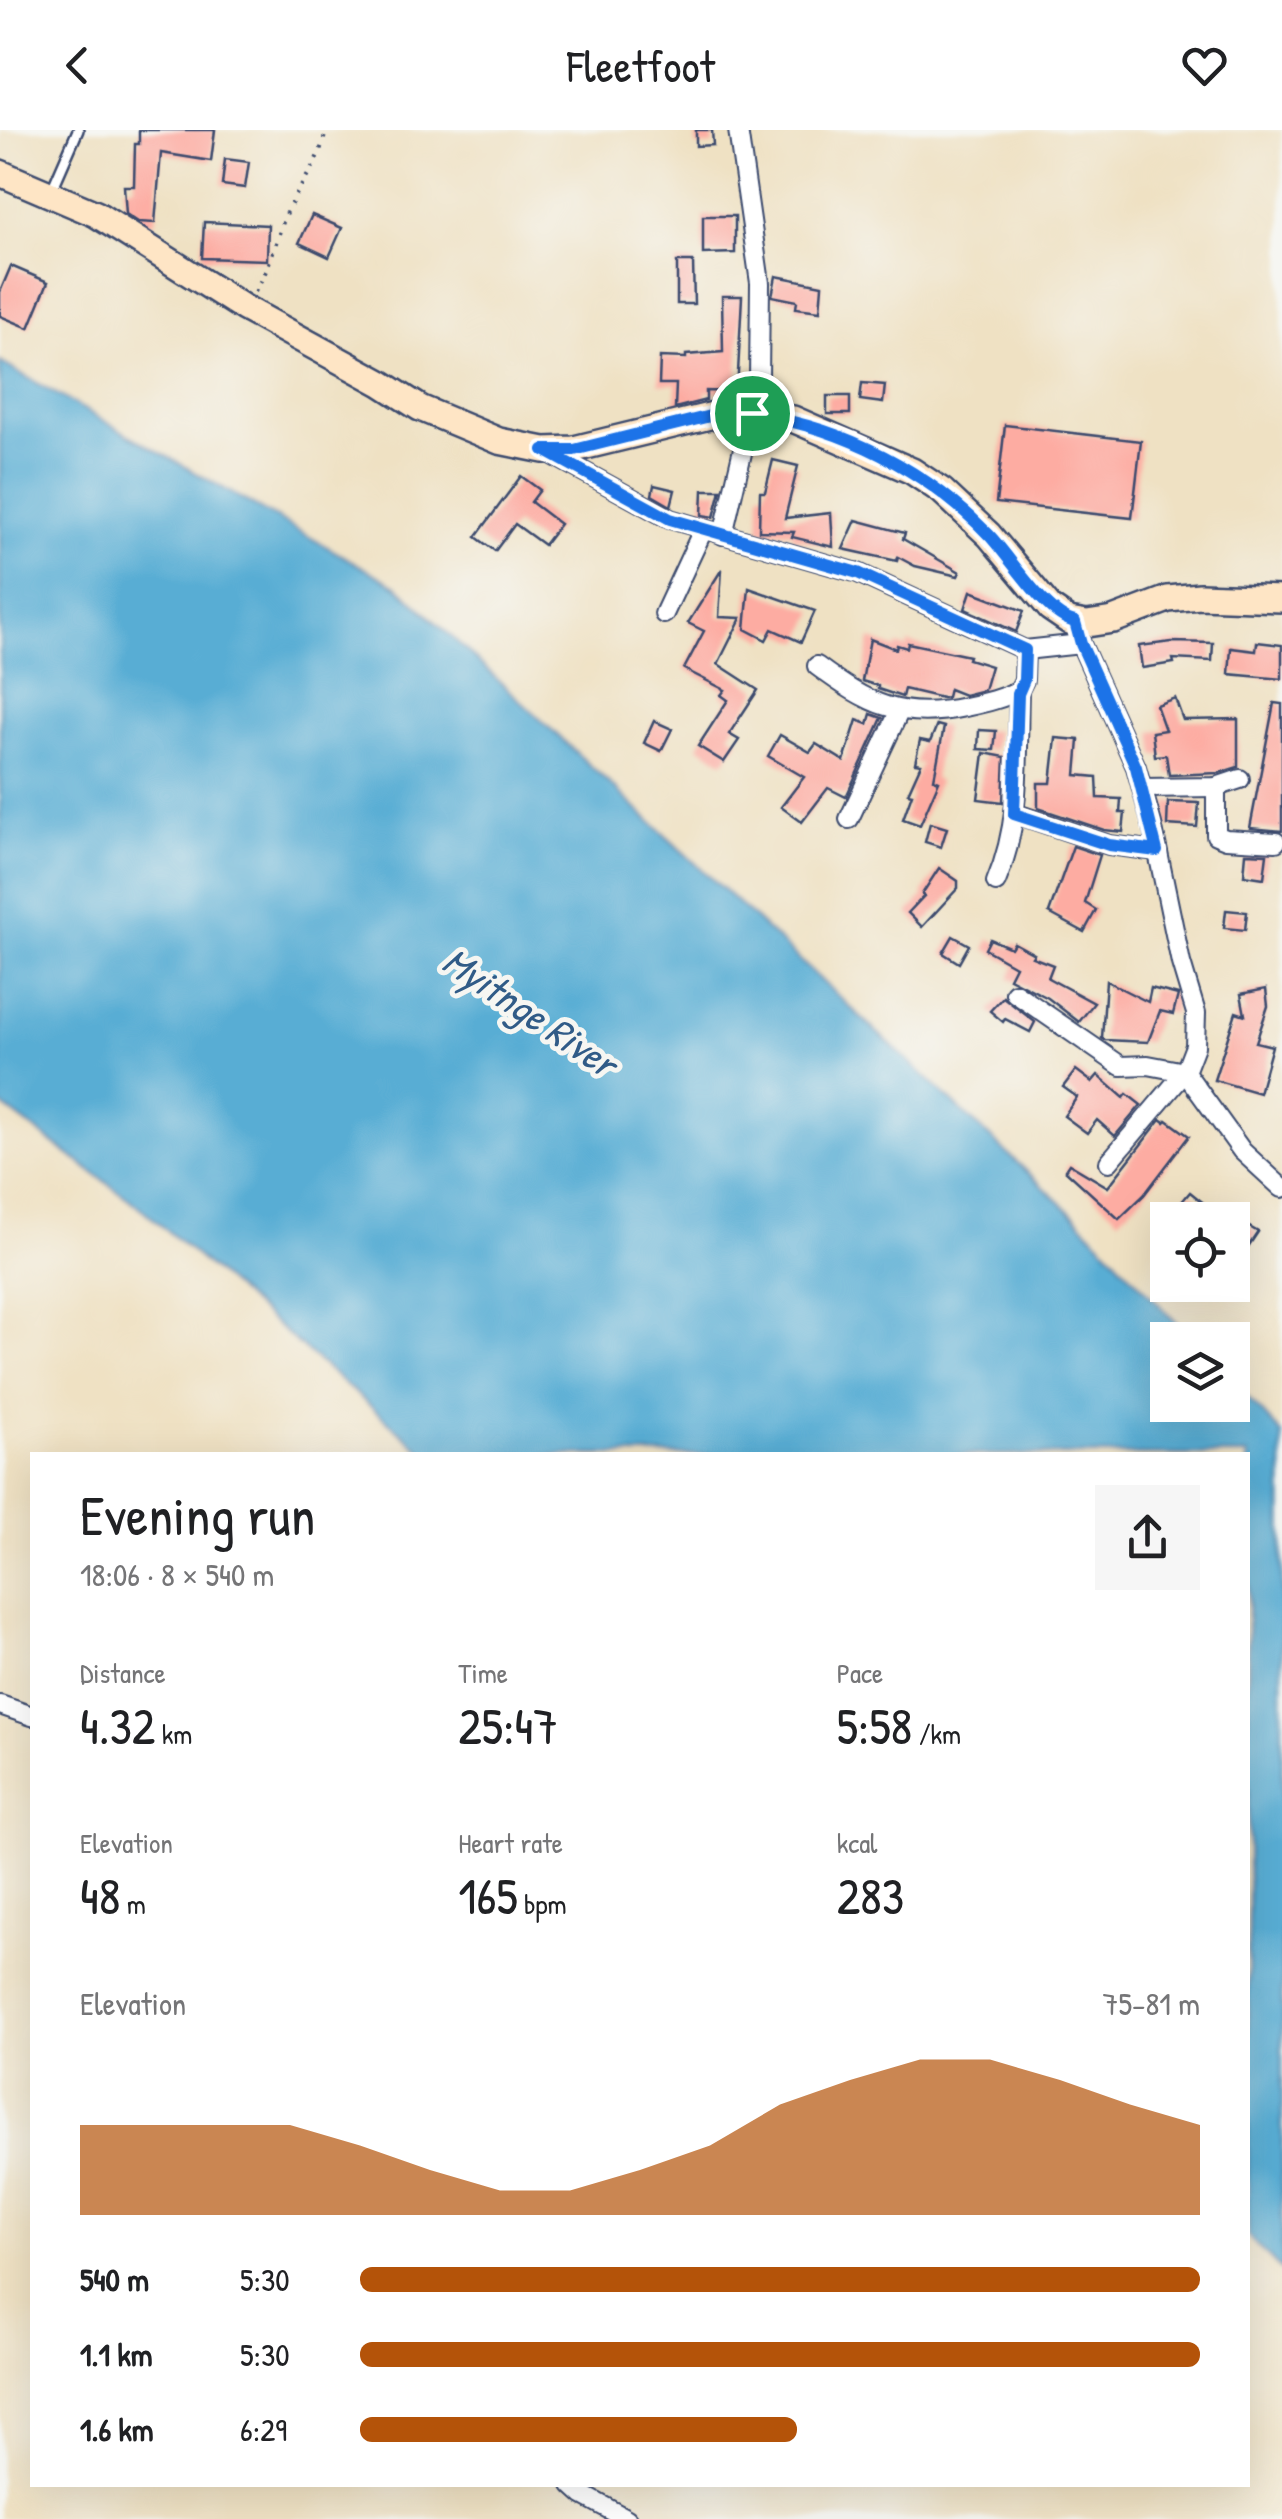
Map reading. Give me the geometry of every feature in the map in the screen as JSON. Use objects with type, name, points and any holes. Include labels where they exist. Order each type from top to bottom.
[{"type":"street","points":[[723,534],[759,380],[760,283],[738,130]]},
{"type":"street","points":[[0,173],[110,222],[244,308],[420,408],[500,442],[544,450],[574,450],[722,413],[752,413],[793,420],[912,471],[942,491],[989,535],[1050,608],[1078,633],[1142,788],[1196,1013],[1195,1046],[1185,1072],[1109,1162]]},
{"type":"street","points":[[544,450],[648,509],[703,530],[858,573],[1025,650],[1078,633],[1088,624],[1113,620],[1168,599],[1282,599]]},
{"type":"street","points":[[664,614],[703,530]]},
{"type":"street","points":[[996,882],[1014,814],[1019,690],[1024,680],[1025,650]]},
{"type":"street","points":[[817,666],[864,698],[899,712],[955,710],[1019,690]]},
{"type":"street","points":[[849,819],[899,712]]},
{"type":"street","points":[[1142,788],[1216,786],[1240,779]]},
{"type":"street","points":[[1216,786],[1216,835],[1276,842]]},
{"type":"street","points":[[1014,814],[1109,845],[1157,851]]},
{"type":"street","points":[[1014,993],[1121,1066],[1148,1065],[1185,1072],[1242,1150],[1282,1188]]},
{"type":"street","points":[[0,1705],[30,1715]]},
{"type":"street","points":[[574,2487],[627,2519]]},
{"type":"lane","points":[[50,194],[78,130]]},
{"type":"path","points":[[244,308],[268,271],[286,215],[322,152],[326,130]]},
{"type":"water","name":"Myitnge River","points":[[0,362],[398,587],[1078,1219],[1150,1295],[1150,1302],[1157,1302],[1176,1322],[1150,1322],[1150,1422],[1250,1422],[1250,1400],[1282,1434],[1282,2271],[1250,2238],[1250,1452],[424,1452],[141,1208],[0,1104]]},
{"type":"building","points":[[139,130],[215,130],[211,161],[161,153],[155,223],[138,222],[126,214],[124,186],[134,186]]},
{"type":"building","points":[[696,130],[712,130],[713,145],[696,146]]},
{"type":"building","points":[[225,159],[249,162],[245,188],[222,185]]},
{"type":"building","points":[[312,215],[342,228],[329,257],[299,243]]},
{"type":"building","points":[[703,216],[735,216],[735,253],[703,254]]},
{"type":"building","points":[[204,222],[268,225],[267,260],[202,258]]},
{"type":"building","points":[[677,262],[693,262],[694,304],[677,304]]},
{"type":"building","points":[[11,266],[48,282],[29,328],[0,316],[0,292]]},
{"type":"building","points":[[776,276],[822,285],[820,311],[796,308],[797,301],[772,296]]},
{"type":"building","points":[[722,296],[742,296],[737,392],[706,391],[706,400],[675,408],[676,384],[659,384],[660,357],[686,358],[723,352]]},
{"type":"building","points":[[862,383],[885,385],[883,403],[860,400]]},
{"type":"building","points":[[827,396],[850,396],[850,414],[827,414]]},
{"type":"building","points":[[1005,425],[1141,441],[1132,518],[996,503]]},
{"type":"building","points":[[773,460],[798,466],[785,518],[831,513],[833,547],[792,537],[794,532],[759,531],[760,492],[765,492]]},
{"type":"building","points":[[521,476],[540,490],[531,502],[560,524],[544,545],[515,524],[495,551],[476,537]]},
{"type":"building","points":[[654,485],[675,490],[671,506],[652,495]]},
{"type":"building","points":[[703,490],[721,490],[714,517],[702,515]]},
{"type":"building","points":[[856,520],[905,533],[903,539],[960,572],[958,576],[915,566],[898,557],[897,561],[843,549]]},
{"type":"building","points":[[722,569],[719,617],[741,618],[718,664],[758,690],[729,734],[739,740],[724,762],[698,746],[728,700],[721,695],[725,690],[684,669],[704,631],[688,623]]},
{"type":"building","points":[[749,588],[815,611],[801,642],[772,629],[766,640],[745,629]]},
{"type":"building","points":[[971,591],[1024,611],[1016,632],[965,609]]},
{"type":"building","points":[[870,639],[896,649],[897,645],[907,648],[908,643],[969,656],[968,659],[991,666],[984,690],[964,695],[949,689],[947,697],[942,698],[904,689],[902,697],[878,689],[862,681]]},
{"type":"building","points":[[1257,642],[1282,645],[1282,679],[1229,674],[1231,648],[1256,651]]},
{"type":"building","points":[[1213,643],[1212,661],[1173,659],[1174,663],[1142,668],[1139,646]]},
{"type":"building","points":[[1175,698],[1183,720],[1238,719],[1238,767],[1219,773],[1169,775],[1166,755],[1155,756],[1152,732],[1165,730],[1156,705]]},
{"type":"building","points":[[1274,703],[1282,704],[1282,831],[1250,828]]},
{"type":"building","points":[[871,714],[882,718],[846,797],[828,788],[802,822],[781,807],[804,777],[768,756],[780,735],[810,752],[816,744],[844,761],[857,720],[868,724]]},
{"type":"building","points":[[654,721],[672,729],[661,751],[644,743]]},
{"type":"building","points":[[937,725],[944,727],[934,779],[939,781],[920,825],[903,819],[912,794],[908,793],[921,764],[915,763],[920,740],[930,742]]},
{"type":"building","points":[[979,730],[996,731],[994,750],[978,749]]},
{"type":"building","points":[[1056,738],[1079,740],[1076,775],[1097,777],[1098,798],[1121,799],[1120,813],[1125,813],[1123,832],[1104,830],[1038,808],[1038,783],[1051,783]]},
{"type":"building","points":[[984,753],[1005,757],[1003,802],[978,799]]},
{"type":"building","points":[[1168,802],[1199,803],[1197,827],[1167,825]]},
{"type":"building","points":[[930,823],[947,828],[941,847],[925,842]]},
{"type":"building","points":[[1073,846],[1100,855],[1085,903],[1096,910],[1084,932],[1049,913]]},
{"type":"building","points":[[1246,853],[1267,854],[1264,878],[1244,875]]},
{"type":"building","points":[[939,868],[958,881],[958,888],[922,927],[908,913],[924,896]]},
{"type":"building","points":[[1226,910],[1247,912],[1245,930],[1224,928]]},
{"type":"building","points":[[953,936],[969,945],[959,963],[943,953]]},
{"type":"building","points":[[990,939],[1011,948],[1014,943],[1034,954],[1032,957],[1053,965],[1048,978],[1094,1003],[1079,1022],[1048,998],[1009,978],[1015,966],[985,949]]},
{"type":"building","points":[[1106,981],[1148,1002],[1151,988],[1178,995],[1173,1014],[1160,1011],[1148,1042],[1105,1040],[1102,1038]]},
{"type":"building","points":[[1266,989],[1268,1006],[1256,1042],[1272,1046],[1259,1093],[1214,1080],[1236,1012],[1245,1015],[1241,994]]},
{"type":"building","points":[[1003,997],[1035,1022],[1030,1032],[1005,1019],[1003,1022],[990,1011]]},
{"type":"building","points":[[1076,1070],[1092,1082],[1098,1075],[1124,1098],[1127,1094],[1141,1105],[1115,1136],[1097,1120],[1087,1133],[1064,1116],[1077,1097],[1063,1087]]},
{"type":"building","points":[[1161,1119],[1189,1136],[1144,1195],[1119,1219],[1065,1170],[1069,1164],[1108,1187]]},
{"type":"building","points":[[1190,1192],[1202,1202],[1182,1202]]},
{"type":"building","points":[[1250,1227],[1258,1232],[1250,1244]]},
{"type":"route","points":[[722,413],[752,413],[793,420],[912,471],[942,491],[989,535],[1050,608],[1075,622],[1081,644],[1136,767],[1157,851],[1109,845],[1014,814],[1018,694],[1024,680],[1025,650],[858,573],[670,519],[544,450],[574,450],[722,413]]}]
